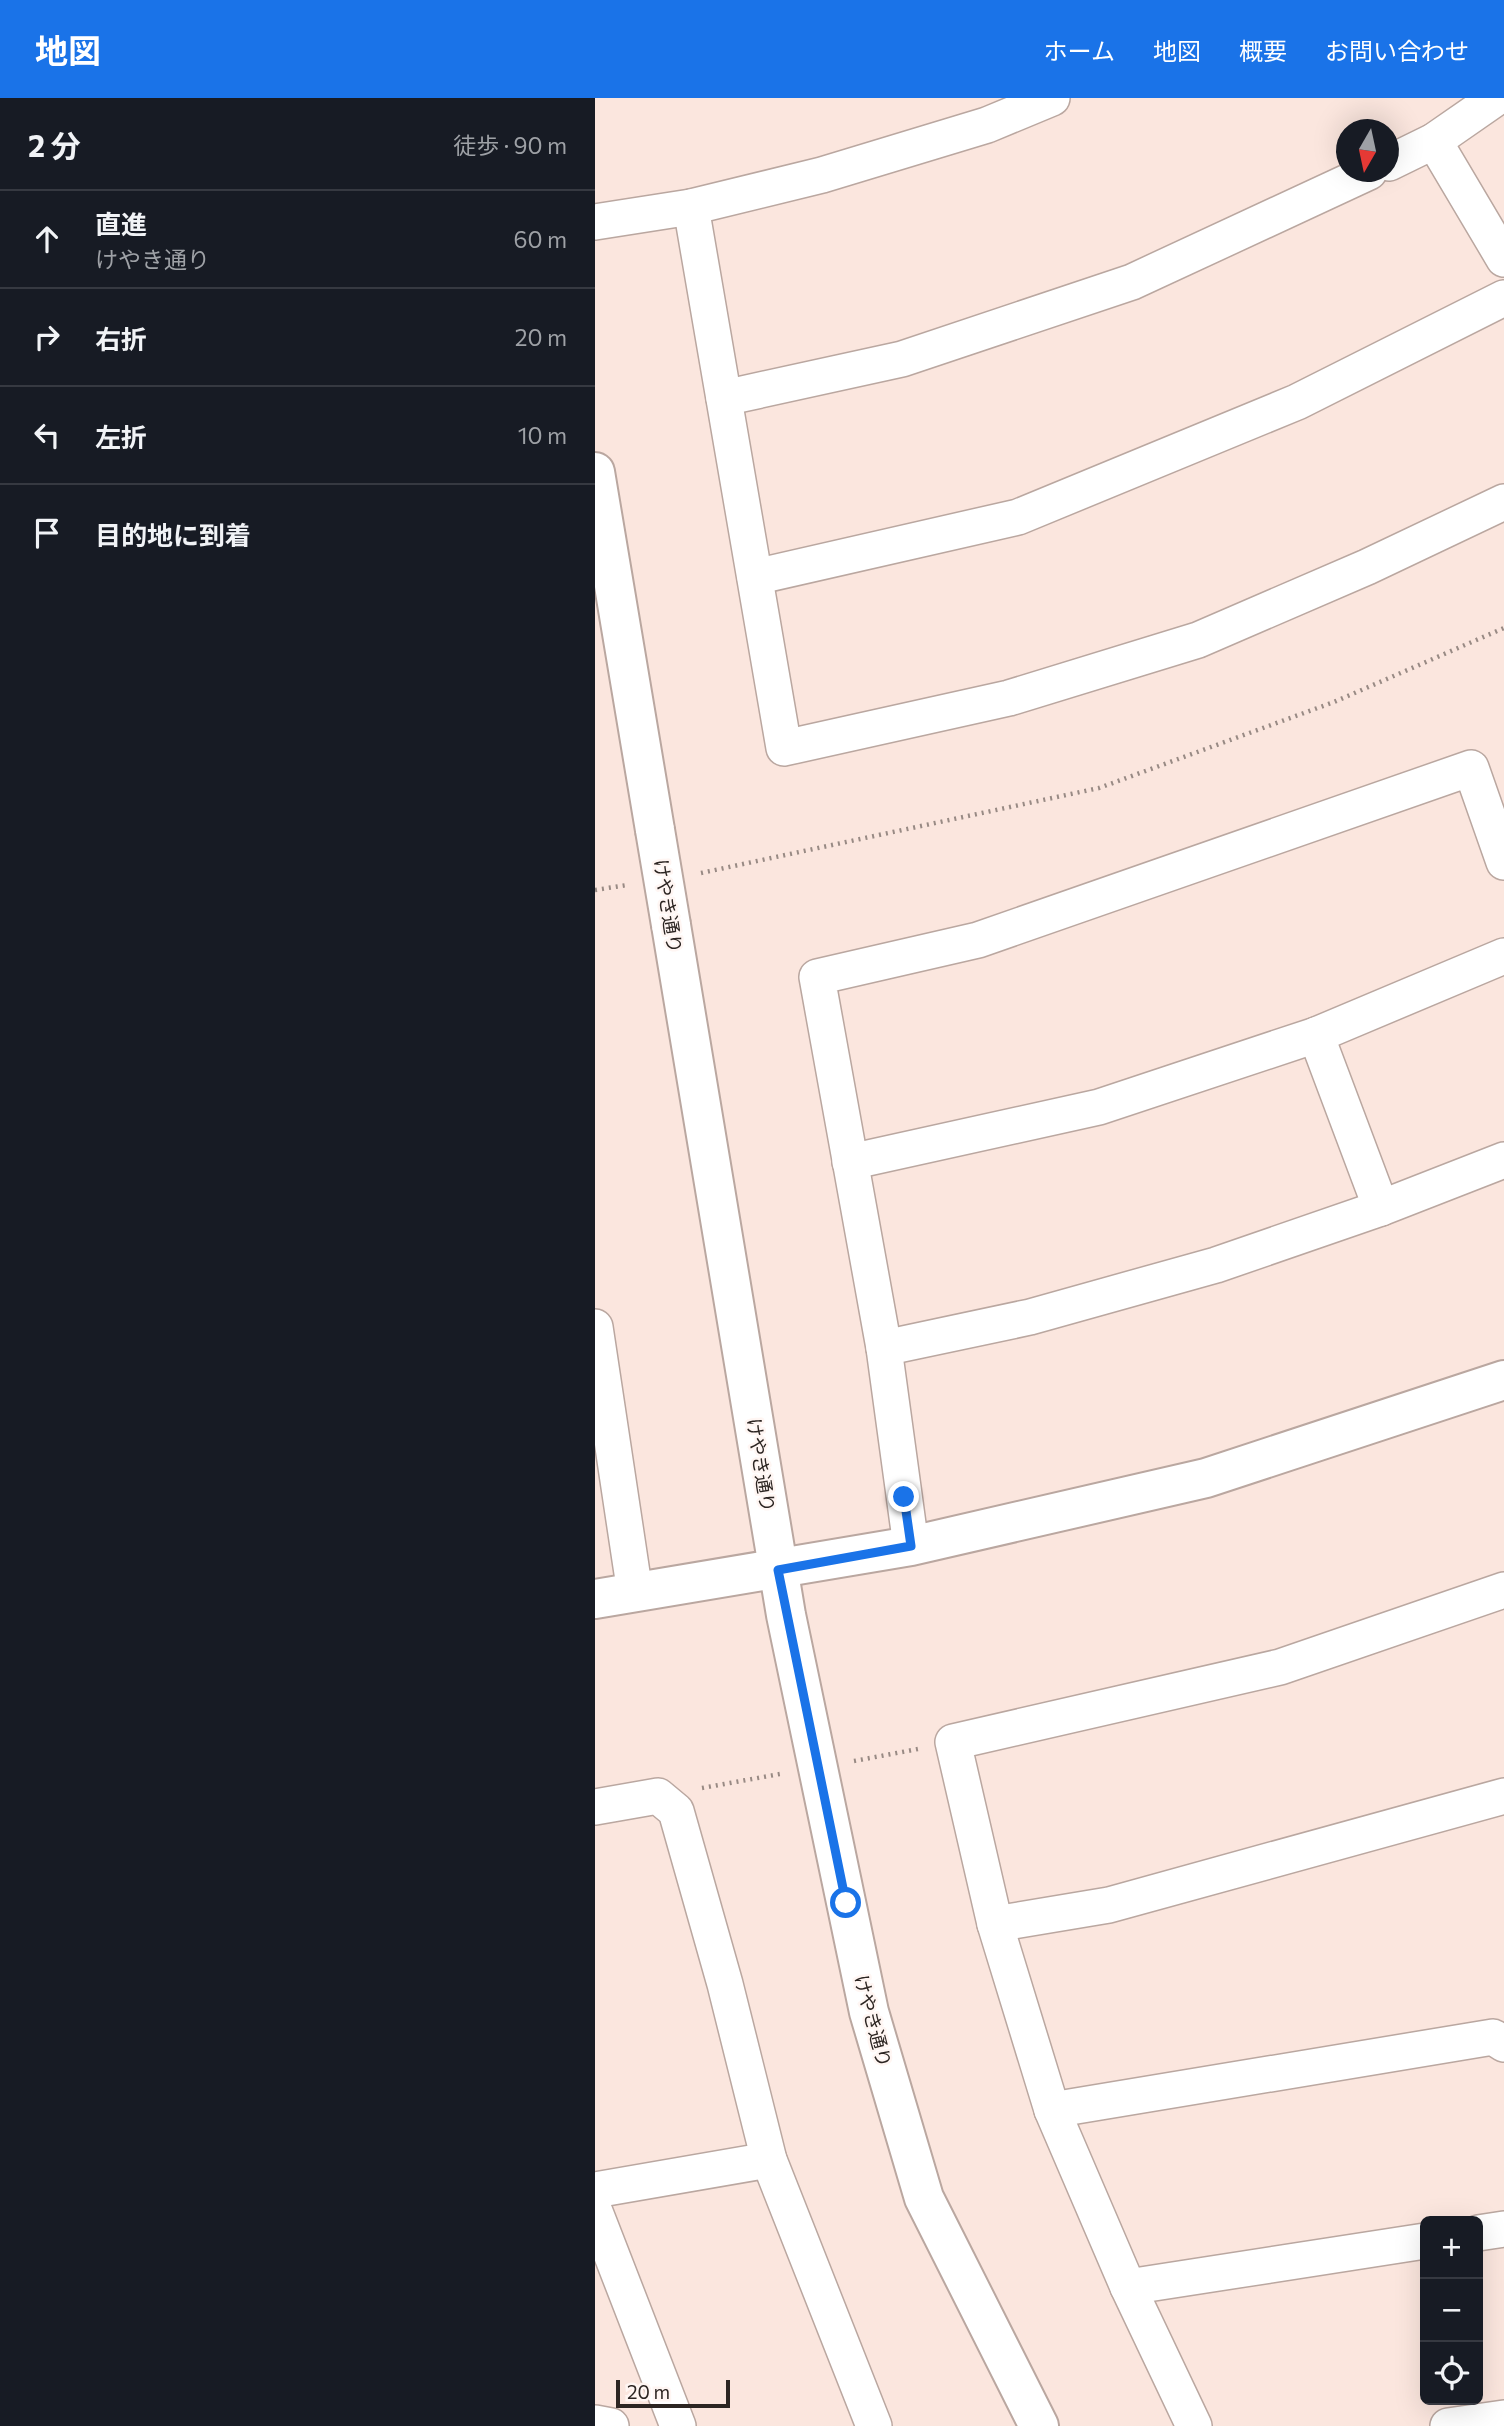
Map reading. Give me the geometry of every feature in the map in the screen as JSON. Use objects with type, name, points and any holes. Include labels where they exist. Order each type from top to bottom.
[{"type":"street","points":[[595,222],[691,207],[822,175],[987,125],[1052,98]]},
{"type":"street","points":[[1399,158],[1434,141],[1496,98]]},
{"type":"street","points":[[1434,141],[1504,259]]},
{"type":"street","points":[[724,398],[902,359],[1132,282],[1347,182]]},
{"type":"street","points":[[691,207],[784,748],[1009,698],[1198,640],[1367,567],[1504,502]]},
{"type":"street","points":[[755,577],[1018,517],[1297,402],[1504,298]]},
{"type":"street","name":"けやき通り","points":[[595,472],[778,1570],[869,2012],[924,2198],[1039,2426]]},
{"type":"street","points":[[911,1546],[884,1348],[817,977],[978,940],[1471,768],[1504,862]]},
{"type":"street","points":[[850,1162],[1099,1107],[1316,1035],[1504,956]]},
{"type":"street","points":[[1316,1035],[1381,1208]]},
{"type":"street","points":[[884,1348],[1030,1317],[1190,1273],[1381,1208],[1504,1160]]},
{"type":"street","points":[[595,1327],[601,1401],[635,1593]]},
{"type":"street","points":[[595,1599],[911,1546],[1206,1478],[1504,1380]]},
{"type":"street","points":[[1194,2426],[1128,2287],[1052,2110],[995,1924],[953,1742],[1280,1667],[1504,1590]]},
{"type":"street","points":[[595,1807],[658,1797],[676,1811],[725,1984],[769,2160],[874,2426]]},
{"type":"street","points":[[995,1924],[1109,1905],[1501,1801]]},
{"type":"street","points":[[1052,2110],[1493,2037],[1504,2044]]},
{"type":"street","points":[[595,2190],[769,2160]]},
{"type":"street","points":[[595,2212],[678,2426]]},
{"type":"street","points":[[1483,2233],[1504,2230]]},
{"type":"street","points":[[1128,2287],[1420,2242]]},
{"type":"street","points":[[1448,2426],[1504,2418]]},
{"type":"street","points":[[595,2423],[611,2426]]},
{"type":"path","points":[[699,873],[1099,788],[1334,702],[1504,628]]},
{"type":"path","points":[[595,890],[634,883]]},
{"type":"route","points":[[846,1903],[778,1570],[911,1546],[904,1497]]}]
